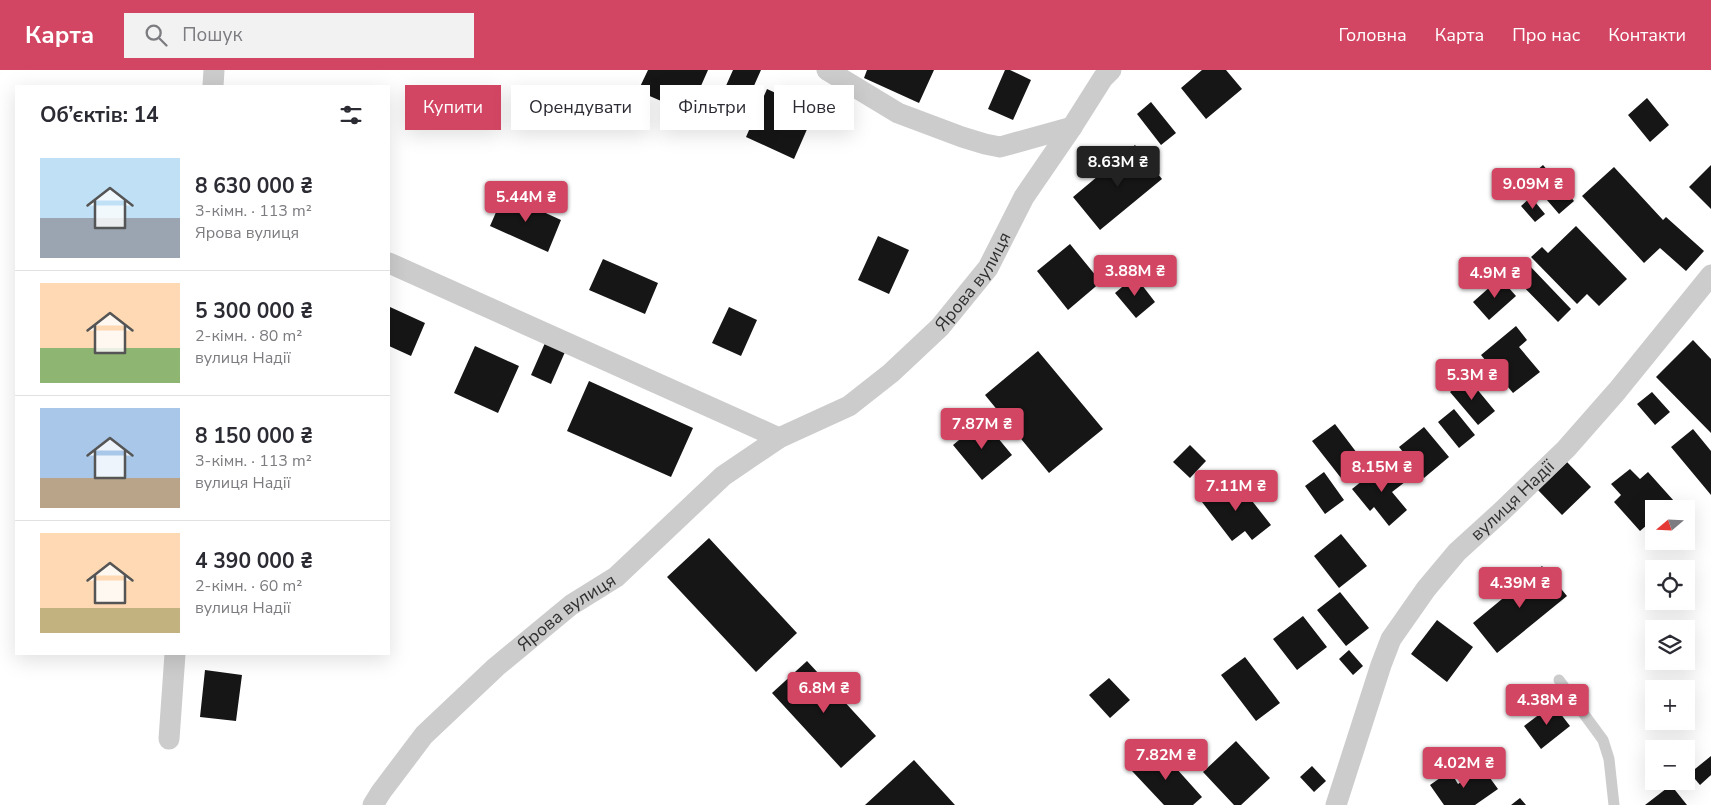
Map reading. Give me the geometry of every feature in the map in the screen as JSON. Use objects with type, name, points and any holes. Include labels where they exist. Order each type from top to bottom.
[{"type":"street","points":[[213,85],[214,70]]},
{"type":"street","points":[[827,70],[898,113],[962,138],[985,144],[1000,146],[1072,127]]},
{"type":"street","name":"Ярова вулиця","points":[[373,805],[424,734],[496,667],[571,605],[616,577],[723,476],[779,438],[849,406],[891,373],[940,327],[988,268],[1024,197],[1072,127],[1102,78],[1111,70]]},
{"type":"street","points":[[390,263],[779,438]]},
{"type":"street","name":"вулиця Надії","points":[[1336,805],[1390,639],[1426,589],[1457,552],[1566,448],[1617,391],[1711,275]]},
{"type":"street","points":[[168,739],[175,655]]},
{"type":"lane","points":[[1558,680],[1603,740],[1610,759],[1614,805]]},
{"type":"building","points":[[648,70],[708,70],[701,85],[660,85],[660,100],[650,96],[650,85],[641,85]]},
{"type":"building","points":[[733,70],[761,70],[754,85],[726,85]]},
{"type":"building","points":[[867,70],[934,70],[919,103],[864,78]]},
{"type":"building","points":[[1005,70],[1010,70],[1031,80],[1013,120],[988,109]]},
{"type":"building","points":[[1202,70],[1226,70],[1242,89],[1206,119],[1181,88]]},
{"type":"building","points":[[767,89],[774,92],[774,130],[807,130],[794,159],[746,137],[749,130],[764,130],[764,96]]},
{"type":"building","points":[[1647,98],[1669,125],[1650,142],[1628,115]]},
{"type":"building","points":[[1151,102],[1176,133],[1161,145],[1137,114]]},
{"type":"building","points":[[1135,145],[1162,179],[1100,230],[1073,197]]},
{"type":"building","points":[[1543,165],[1574,201],[1559,214],[1528,178]]},
{"type":"building","points":[[1711,165],[1711,209],[1689,187]]},
{"type":"building","points":[[1614,167],[1663,220],[1666,217],[1704,251],[1686,271],[1660,248],[1644,263],[1582,196]]},
{"type":"building","points":[[504,194],[561,220],[548,252],[490,226]]},
{"type":"building","points":[[1531,197],[1545,214],[1535,222],[1521,206]]},
{"type":"building","points":[[1576,226],[1627,279],[1599,306],[1587,294],[1577,304],[1531,257],[1542,247],[1548,253]]},
{"type":"building","points":[[878,236],[909,250],[889,294],[858,280]]},
{"type":"building","points":[[1070,244],[1101,282],[1068,310],[1037,271]]},
{"type":"building","points":[[603,259],[658,283],[645,314],[589,290]]},
{"type":"building","points":[[1528,264],[1571,309],[1558,322],[1514,277]]},
{"type":"building","points":[[1135,276],[1155,302],[1136,318],[1115,293]]},
{"type":"building","points":[[1500,278],[1516,296],[1489,320],[1473,302]]},
{"type":"building","points":[[390,307],[425,323],[411,356],[390,346]]},
{"type":"building","points":[[729,307],[757,320],[741,356],[712,343]]},
{"type":"building","points":[[1516,326],[1527,340],[1519,347],[1540,372],[1513,393],[1481,355]]},
{"type":"building","points":[[1693,340],[1711,359],[1711,433],[1656,377]]},
{"type":"building","points":[[545,343],[565,352],[551,384],[531,375]]},
{"type":"building","points":[[475,346],[519,366],[498,413],[454,393]]},
{"type":"building","points":[[1038,351],[1103,429],[1049,473],[985,395]]},
{"type":"building","points":[[1467,377],[1495,411],[1478,425],[1450,392]]},
{"type":"building","points":[[589,381],[693,428],[671,477],[567,431]]},
{"type":"building","points":[[1652,392],[1670,412],[1655,425],[1637,404]]},
{"type":"building","points":[[1454,409],[1475,435],[1459,448],[1438,422]]},
{"type":"building","points":[[983,420],[1012,455],[982,480],[953,445]]},
{"type":"building","points":[[1335,424],[1363,461],[1341,478],[1312,441]]},
{"type":"building","points":[[1424,427],[1449,457],[1424,478],[1399,447]]},
{"type":"building","points":[[1693,429],[1711,451],[1711,495],[1671,447]]},
{"type":"building","points":[[1190,445],[1206,461],[1190,478],[1173,462]]},
{"type":"building","points":[[1387,461],[1405,482],[1392,492],[1407,510],[1389,526],[1374,507],[1370,511],[1352,489]]},
{"type":"building","points":[[1567,462],[1591,487],[1562,515],[1538,490]]},
{"type":"building","points":[[1630,469],[1640,479],[1648,472],[1673,500],[1645,500],[1645,527],[1640,531],[1614,502],[1621,495],[1611,484]]},
{"type":"building","points":[[1324,472],[1344,500],[1325,514],[1305,486]]},
{"type":"building","points":[[1234,478],[1271,525],[1252,540],[1245,531],[1232,541],[1202,502]]},
{"type":"building","points":[[1341,534],[1367,566],[1339,588],[1314,556]]},
{"type":"building","points":[[709,538],[797,633],[756,672],[667,577]]},
{"type":"building","points":[[1542,566],[1567,596],[1497,653],[1473,623]]},
{"type":"building","points":[[1340,592],[1369,628],[1346,646],[1317,610]]},
{"type":"building","points":[[1303,616],[1327,647],[1297,670],[1273,639]]},
{"type":"building","points":[[1437,620],[1473,647],[1447,682],[1411,654]]},
{"type":"building","points":[[1349,650],[1363,666],[1353,675],[1339,659]]},
{"type":"building","points":[[1245,657],[1280,703],[1256,721],[1221,675]]},
{"type":"building","points":[[807,661],[876,736],[841,768],[772,693]]},
{"type":"building","points":[[205,670],[242,675],[236,721],[200,717]]},
{"type":"building","points":[[1109,678],[1130,700],[1110,718],[1089,695]]},
{"type":"building","points":[[1553,704],[1570,726],[1541,749],[1524,726]]},
{"type":"building","points":[[1236,741],[1270,778],[1241,805],[1234,805],[1203,772]]},
{"type":"building","points":[[1158,748],[1202,797],[1193,805],[1164,805],[1132,771]]},
{"type":"building","points":[[1711,756],[1711,775],[1700,785],[1695,779],[1695,769]]},
{"type":"building","points":[[914,760],[955,805],[865,805]]},
{"type":"building","points":[[1312,766],[1326,781],[1314,792],[1300,777]]},
{"type":"building","points":[[1482,767],[1498,789],[1475,805],[1444,805],[1430,785],[1450,771],[1458,784]]},
{"type":"building","points":[[1664,790],[1675,790],[1687,805],[1645,805]]},
{"type":"building","points":[[1520,798],[1526,805],[1511,805]]}]
